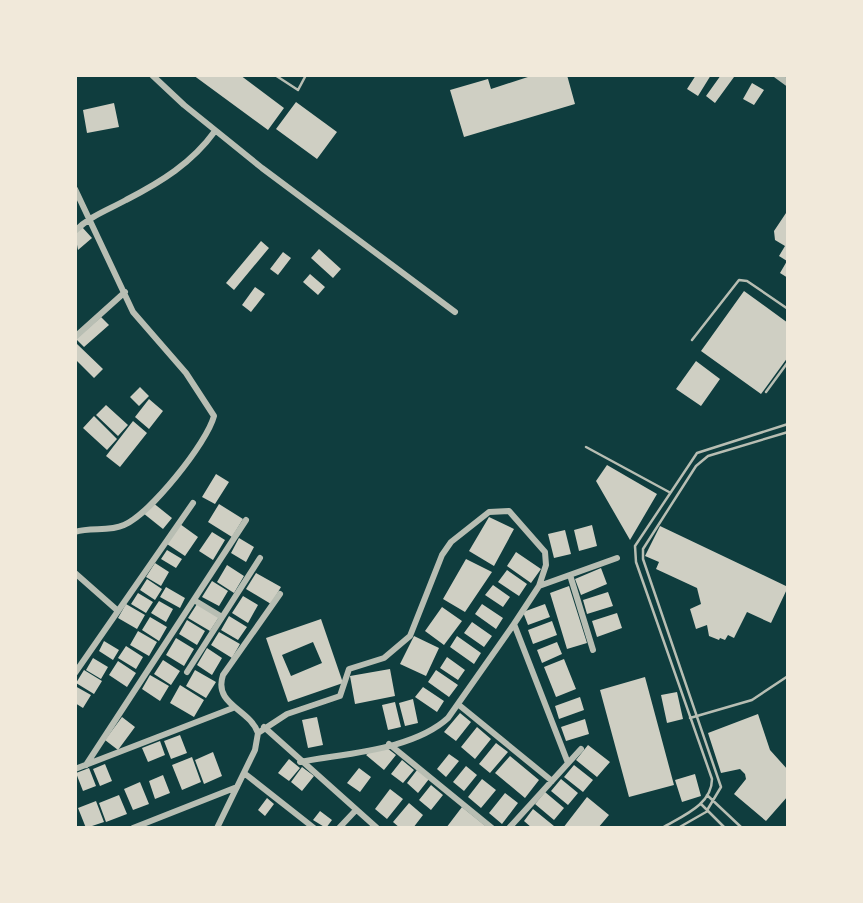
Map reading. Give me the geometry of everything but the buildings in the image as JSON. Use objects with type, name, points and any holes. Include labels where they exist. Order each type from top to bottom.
[{"type":"street","points":[[152,75],[215,131],[455,312]]},
{"type":"street","points":[[777,75],[788,83]]},
{"type":"street","points":[[75,231],[87,219],[168,176],[198,152],[215,131]]},
{"type":"street","points":[[75,189],[133,312],[186,373],[214,416],[205,439],[194,456],[125,525],[75,532]]},
{"type":"street","points":[[75,337],[125,292]]},
{"type":"street","points":[[75,673],[193,503]]},
{"type":"street","points":[[217,828],[255,750],[258,733],[287,714],[340,696],[349,669],[384,658],[410,636],[442,555],[451,542],[489,512],[506,510],[514,513],[545,552],[546,565],[539,586],[459,705],[437,728],[407,743],[300,762]]},
{"type":"street","points":[[86,765],[246,520]]},
{"type":"street","points":[[187,671],[260,558]]},
{"type":"street","points":[[539,586],[617,558]]},
{"type":"street","points":[[75,573],[118,611]]},
{"type":"street","points":[[570,575],[593,650]]},
{"type":"street","points":[[258,733],[249,716],[233,708],[223,695],[220,683],[280,594]]},
{"type":"street","points":[[194,600],[222,617]]},
{"type":"street","points":[[514,624],[568,763]]},
{"type":"street","points":[[459,705],[551,782]]},
{"type":"street","points":[[75,769],[233,708]]},
{"type":"street","points":[[264,727],[300,762],[377,828]]},
{"type":"street","points":[[390,744],[492,828]]},
{"type":"street","points":[[509,828],[581,749]]},
{"type":"street","points":[[244,773],[314,828]]},
{"type":"street","points":[[133,828],[237,787]]},
{"type":"street","points":[[342,827],[356,810]]},
{"type":"lane","points":[[275,75],[298,90],[306,75]]},
{"type":"lane","points":[[692,340],[739,280],[747,281],[788,309]]},
{"type":"lane","points":[[766,392],[788,362]]},
{"type":"lane","points":[[662,828],[701,804],[712,789],[712,779],[634,552],[669,492],[697,453],[788,424]]},
{"type":"lane","points":[[678,828],[706,812],[721,788],[643,559],[643,549],[696,466],[708,456],[788,432]]},
{"type":"lane","points":[[586,447],[669,492]]},
{"type":"lane","points":[[690,718],[752,700],[788,676]]},
{"type":"lane","points":[[708,795],[742,828]]},
{"type":"lane","points":[[701,804],[724,828]]}]
